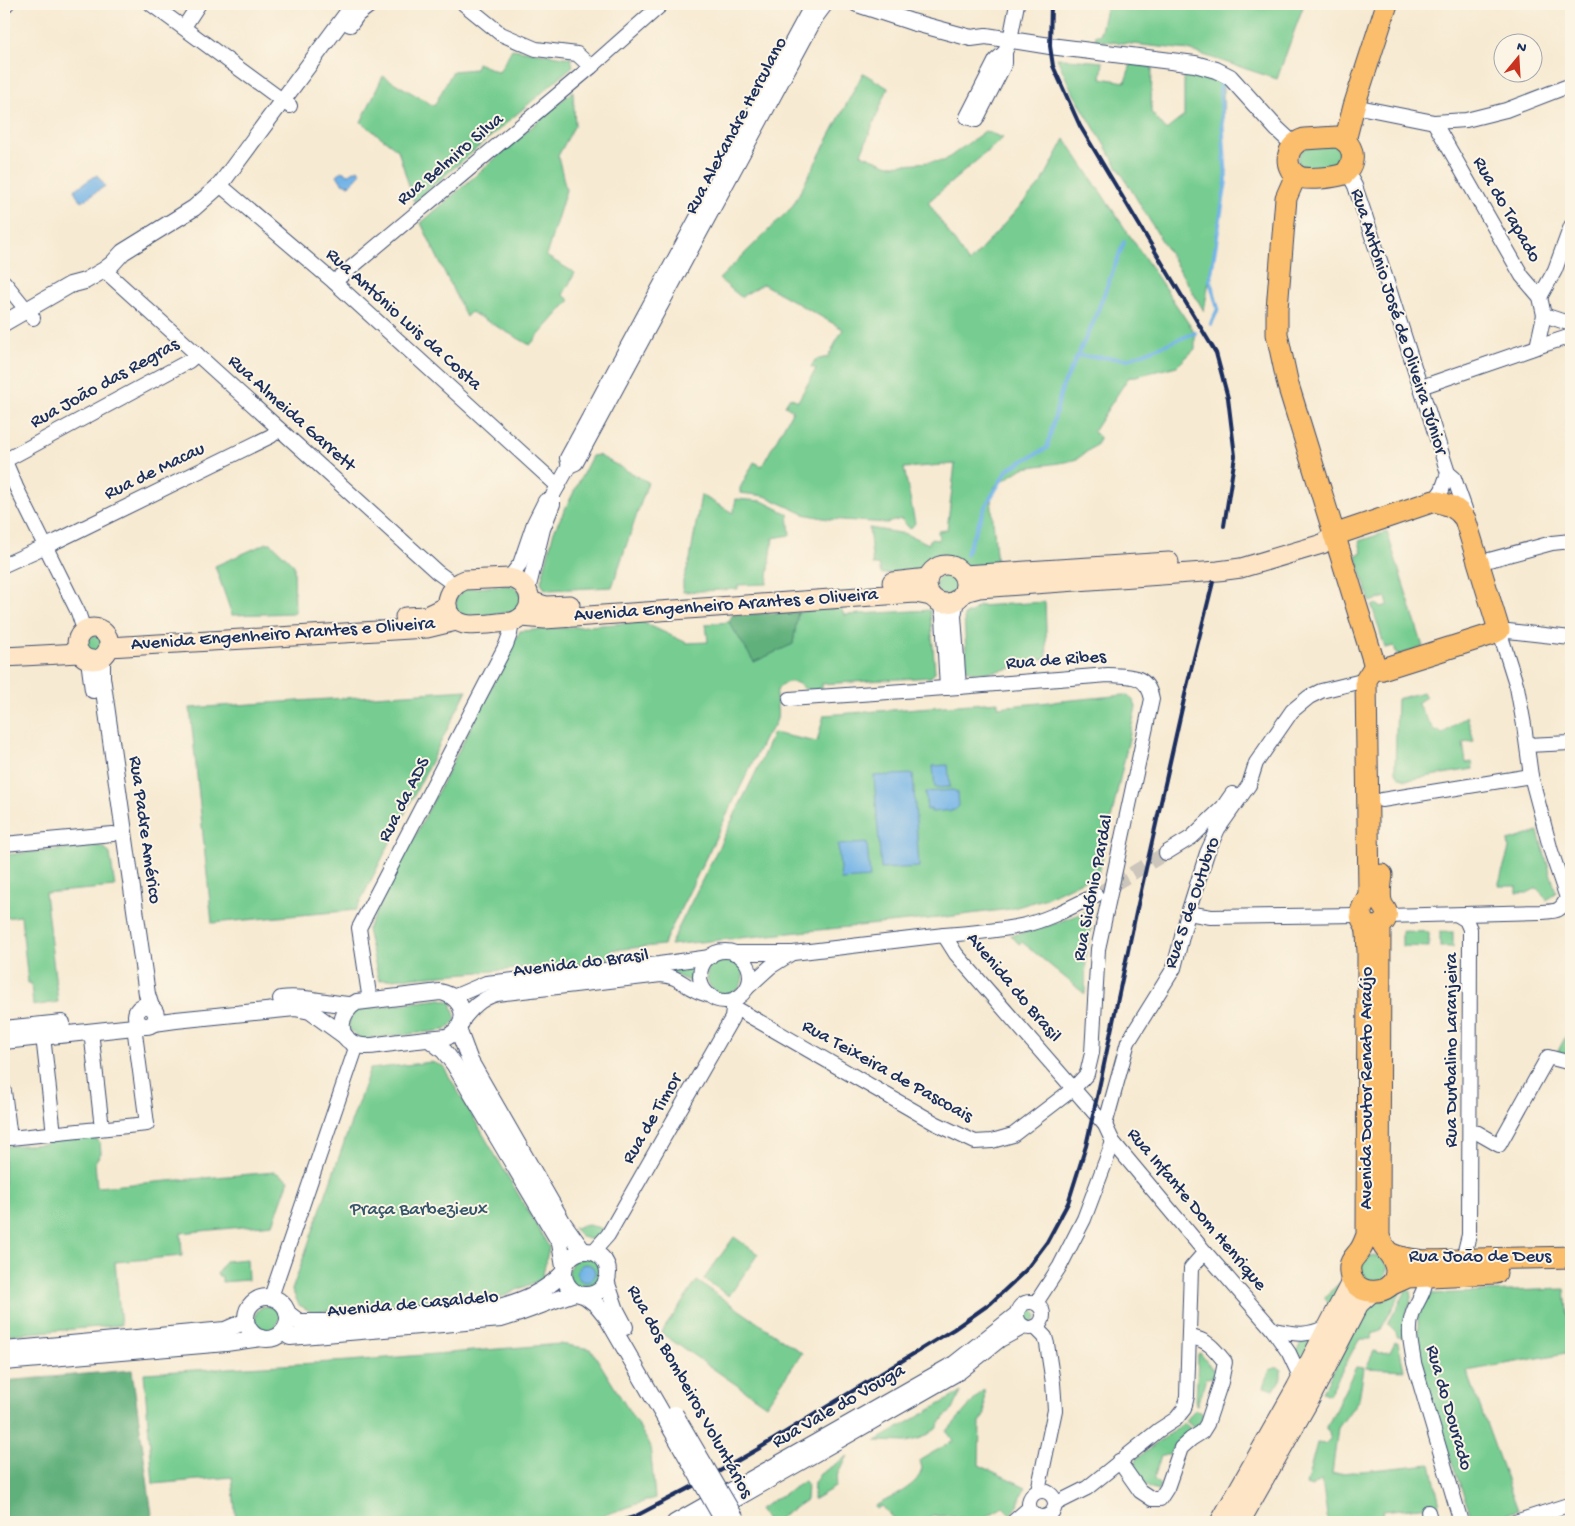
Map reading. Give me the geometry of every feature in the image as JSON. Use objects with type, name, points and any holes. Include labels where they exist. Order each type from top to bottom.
[{"type":"main road","points":[[1296,175],[1291,170],[1288,162],[1289,152],[1293,144],[1298,140],[1337,137],[1345,141],[1354,106],[1387,4]]},
{"type":"main road","name":"Rua António José de Oliveira Júnior","points":[[1296,175],[1306,179],[1342,175],[1347,171],[1353,160],[1353,154],[1345,141]]},
{"type":"main road","name":"Avenida Doutor Renato Araújo","points":[[1220,1522],[1300,1379],[1349,1286],[1350,1266],[1367,1236],[1368,951],[1373,915],[1382,800],[1381,696],[1288,385],[1277,334],[1277,308],[1286,198],[1296,175]]},
{"type":"main road","points":[[1434,501],[1455,508],[1464,519]]},
{"type":"main road","name":"Avenida Engenheiro Arantes e Oliveira","points":[[454,586],[448,595],[452,614],[467,624],[523,608],[544,619],[947,591],[1243,554],[1317,533],[1334,535],[1434,501]]},
{"type":"main road","name":"Rua António José de Oliveira Júnior","points":[[1464,519],[1499,630]]},
{"type":"main road","points":[[454,586],[465,580],[510,578]]},
{"type":"main road","name":"Avenida Engenheiro Arantes e Oliveira","points":[[510,578],[520,582],[523,608]]},
{"type":"main road","name":"Avenida Engenheiro Arantes e Oliveira","points":[[4,657],[92,646],[427,628],[452,614]]},
{"type":"main road","name":"Rua 5 de Outubro","points":[[1374,672],[1490,635],[1499,630]]},
{"type":"main road","name":"Avenida Engenheiro Arantes e Oliveira","points":[[4,646],[56,643],[92,646]]},
{"type":"main road","name":"Avenida Doutor Renato Araújo","points":[[1374,672],[1369,894],[1373,915],[1379,1235],[1380,1242],[1394,1261],[1396,1271],[1395,1277],[1381,1289]]},
{"type":"main road","points":[[1360,1250],[1372,1246],[1387,1251]]},
{"type":"main road","name":"Rua João de Deus","points":[[1387,1251],[1409,1260],[1571,1257]]},
{"type":"main road","name":"Rua João de Deus","points":[[1381,1289],[1408,1277],[1571,1270]]},
{"type":"main road","points":[[1351,1276],[1357,1286],[1364,1291],[1381,1289]]},
{"type":"main road","points":[[1240,1522],[1311,1397],[1359,1304],[1381,1289]]},
{"type":"street","points":[[151,4],[287,103]]},
{"type":"street","points":[[184,27],[199,4]]},
{"type":"street","points":[[287,103],[354,4]]},
{"type":"street","points":[[4,336],[30,314],[70,285],[85,281],[108,267],[128,260],[203,213],[357,14],[370,4]]},
{"type":"street","points":[[464,4],[501,34],[536,49],[577,54],[591,67]]},
{"type":"street","name":"Rua Belmiro Silva","points":[[334,282],[591,67],[662,4]]},
{"type":"street","name":"Rua Alexandre Herculano","points":[[523,608],[543,529],[553,504],[555,491],[568,466],[576,463],[808,12],[814,4]]},
{"type":"street","name":"Rua Alexandre Herculano","points":[[678,264],[826,4]]},
{"type":"street","points":[[857,4],[912,22],[971,38],[986,36]]},
{"type":"street","points":[[887,4],[974,28],[1007,46],[1195,64],[1216,70],[1230,77],[1293,144]]},
{"type":"street","points":[[1007,46],[1017,4]]},
{"type":"street","points":[[1354,106],[1434,122],[1466,120],[1506,110],[1571,85]]},
{"type":"street","name":"Rua do Tapado","points":[[1434,122],[1522,276],[1540,297],[1544,315]]},
{"type":"street","name":"Rua António José de Oliveira Júnior","points":[[1347,171],[1355,186],[1376,248],[1448,473],[1454,478],[1465,509],[1464,519]]},
{"type":"street","name":"Rua António Luis da Costa","points":[[224,188],[334,282],[555,491]]},
{"type":"street","points":[[1540,297],[1555,270],[1571,226]]},
{"type":"street","name":"Rua Almeida Garrett","points":[[108,267],[123,288],[454,586]]},
{"type":"street","points":[[4,282],[30,314]]},
{"type":"street","points":[[4,323],[30,314]]},
{"type":"street","points":[[1537,347],[1544,315],[1571,324]]},
{"type":"street","points":[[1421,387],[1571,336]]},
{"type":"street","name":"Rua João das Regras","points":[[4,460],[189,361],[197,354]]},
{"type":"street","name":"Rua de Macau","points":[[4,565],[271,436],[280,429]]},
{"type":"street","name":"Rua Padre Américo","points":[[4,460],[78,612],[92,646],[145,1017]]},
{"type":"street","name":"Rua António José de Oliveira Júnior","points":[[1434,501],[1442,490],[1448,473]]},
{"type":"street","name":"Rua Alexandre Herculano","points":[[510,578],[520,564],[534,523],[546,499],[555,491]]},
{"type":"street","points":[[1478,563],[1552,543],[1571,541]]},
{"type":"street","points":[[947,591],[943,616],[953,688]]},
{"type":"street","name":"Rua da ADS","points":[[370,1001],[360,928],[506,645],[523,608]]},
{"type":"street","name":"Rua António José de Oliveira Júnior","points":[[1458,915],[1556,911],[1563,907],[1567,898],[1531,776],[1517,687],[1499,630]]},
{"type":"street","name":"Rua 5 de Outubro","points":[[1499,630],[1571,638]]},
{"type":"street","name":"Rua 5 de Outubro","points":[[1106,1125],[1128,1042],[1174,968],[1188,913],[1207,853],[1218,829],[1249,786],[1256,763],[1292,710],[1321,691],[1374,672]]},
{"type":"street","name":"Rua de Ribes","points":[[790,699],[1108,675],[1136,677],[1144,682],[1150,690]]},
{"type":"street","name":"Rua Sidónio Pardal","points":[[1073,1089],[1087,1074],[1092,1053],[1098,949],[1152,699],[1150,690]]},
{"type":"street","points":[[1527,745],[1571,743]]},
{"type":"street","points":[[1166,853],[1192,837],[1223,807],[1256,763]]},
{"type":"street","points":[[1382,800],[1531,776]]},
{"type":"street","points":[[4,844],[118,833]]},
{"type":"street","points":[[944,934],[982,932],[1026,925],[1054,915],[1096,895]]},
{"type":"street","points":[[1188,913],[1211,917],[1458,915]]},
{"type":"street","name":"Rua Durbalino Laranjeira","points":[[1458,915],[1466,920],[1470,929],[1471,1132],[1469,1236],[1465,1251],[1459,1260]]},
{"type":"street","name":"Avenida do Brasil","points":[[453,997],[486,983],[659,964],[710,957],[725,951],[734,953],[793,953],[944,934],[956,954],[1094,1112]]},
{"type":"street","points":[[734,953],[741,957],[749,967],[750,980],[747,988]]},
{"type":"street","name":"Avenida do Brasil","points":[[351,1041],[364,1046],[447,1036],[453,1034],[471,1010],[483,1000],[497,994],[661,975],[676,978],[695,990],[718,1000],[734,1003],[770,967],[793,953]]},
{"type":"street","points":[[710,957],[702,967],[701,980],[706,992],[711,996]]},
{"type":"street","points":[[261,1338],[250,1332],[246,1320],[248,1308],[252,1302],[258,1299],[271,1297],[351,1041],[342,1024],[346,1010],[357,1002],[440,992],[453,997],[461,1008],[460,1025]]},
{"type":"street","points":[[4,1029],[145,1017],[294,997],[314,999],[336,1005],[351,1005]]},
{"type":"street","name":"Rua Teixeira de Pascoais","points":[[734,1003],[935,1123],[975,1142],[992,1141],[1013,1135],[1073,1089]]},
{"type":"street","name":"Rua de Timor","points":[[588,1252],[608,1235],[732,1018],[734,1003]]},
{"type":"street","points":[[4,1041],[92,1031],[145,1017],[176,1020],[295,1008],[310,1011],[351,1041]]},
{"type":"street","points":[[4,1091],[10,1138],[147,1124],[145,1017]]},
{"type":"street","name":"Rua dos Bombeiros Voluntários","points":[[460,1025],[470,1061],[572,1238],[588,1252],[604,1261],[608,1274],[606,1281],[598,1292],[579,1294]]},
{"type":"street","points":[[92,1031],[102,1128]]},
{"type":"street","points":[[43,1036],[54,1134]]},
{"type":"street","name":"Rua dos Bombeiros Voluntários","points":[[429,1039],[444,1051],[454,1064],[560,1243],[567,1284],[597,1305],[606,1316],[738,1522]]},
{"type":"street","points":[[1471,1132],[1478,1133],[1499,1146],[1548,1057],[1571,1063]]},
{"type":"street","name":"Rua Infante Dom Henrique","points":[[1094,1112],[1106,1125],[1113,1142],[1273,1330],[1288,1353],[1300,1379]]},
{"type":"street","points":[[1029,1327],[1042,1322],[1042,1309],[1036,1303],[1060,1266],[1084,1219],[1113,1142]]},
{"type":"street","points":[[564,1270],[571,1256],[588,1252]]},
{"type":"street","points":[[1055,1504],[1087,1488],[1119,1461],[1176,1419],[1184,1409],[1187,1396],[1191,1268],[1205,1252]]},
{"type":"street","name":"Avenida de Casaldelo","points":[[271,1297],[281,1303],[287,1313],[299,1322],[326,1322],[500,1307],[522,1300],[556,1282],[564,1270]]},
{"type":"street","name":"Rua do Dourado","points":[[1426,1276],[1425,1289],[1412,1316],[1410,1340],[1414,1363],[1461,1522]]},
{"type":"street","name":"Rua dos Bombeiros Voluntários","points":[[606,1281],[616,1310],[724,1522]]},
{"type":"street","name":"Avenida de Casaldelo","points":[[4,1362],[273,1338],[283,1332],[290,1337],[501,1320],[526,1312],[550,1301],[579,1294]]},
{"type":"street","name":"Rua Vale do Vouga","points":[[674,1522],[954,1363],[1016,1314],[1019,1307],[1025,1302],[1036,1303]]},
{"type":"street","points":[[283,1332],[286,1326],[287,1313]]},
{"type":"street","points":[[1016,1314],[1018,1322],[1045,1337],[1054,1382],[1055,1410],[1038,1491]]},
{"type":"street","points":[[4,1350],[225,1330],[246,1320]]},
{"type":"street","name":"Rua Vale do Vouga","points":[[697,1522],[960,1372],[1000,1340],[1029,1327]]},
{"type":"street","points":[[1273,1330],[1300,1335],[1313,1333],[1327,1327]]},
{"type":"street","points":[[1119,1461],[1140,1491],[1152,1500],[1160,1499],[1167,1488],[1181,1448],[1202,1432],[1207,1424],[1221,1382],[1225,1362],[1212,1346],[1197,1338],[1189,1337]]},
{"type":"street","points":[[1038,1491],[1046,1492],[1050,1494],[1055,1504],[1050,1515],[1039,1520],[1029,1508],[1029,1499],[1038,1491]]},
{"type":"street","points":[[1516,1522],[1571,1504]]},
{"type":"street","points":[[1012,1522],[1029,1508]]},
{"type":"green space","points":[[1107,4],[1304,4],[1277,79],[1188,50],[1095,40],[1096,35],[1100,35]]},
{"type":"green space","points":[[512,49],[571,58],[573,66],[414,202],[398,150],[361,122],[383,76],[434,106],[453,71],[475,69],[477,63],[499,72]]},
{"type":"green space","points":[[1057,58],[1103,62],[1101,78],[1125,82],[1131,64],[1152,67],[1151,112],[1166,130],[1184,116],[1184,71],[1213,76],[1223,83],[1224,159],[1227,171],[1204,311],[1072,91]]},
{"type":"green space","points":[[863,73],[888,88],[861,154],[889,165],[944,161],[985,131],[1003,138],[928,202],[969,263],[1042,182],[1065,139],[1195,333],[1195,349],[1177,366],[1128,378],[1093,432],[1100,437],[1096,445],[1077,459],[1023,468],[995,486],[991,497],[997,565],[969,566],[953,558],[937,558],[914,572],[881,574],[879,565],[873,565],[869,528],[906,534],[929,544],[930,539],[939,540],[938,531],[947,530],[955,464],[904,468],[915,523],[910,529],[901,519],[887,523],[828,519],[804,514],[765,496],[740,493],[740,488],[754,462],[762,466],[793,410],[785,405],[790,397],[798,401],[816,369],[811,367],[815,360],[828,357],[843,329],[763,284],[741,297],[719,279],[792,207]]},
{"type":"green space","points":[[573,91],[575,125],[558,156],[566,190],[546,256],[575,273],[563,295],[570,300],[530,345],[471,312],[466,317],[421,223]]},
{"type":"green space","points":[[1337,145],[1344,151],[1339,168],[1301,168],[1297,159],[1304,148]]},
{"type":"green space","points":[[598,455],[648,482],[612,587],[549,590],[544,588],[541,582],[554,531],[592,456]]},
{"type":"green space","points":[[701,495],[733,513],[736,499],[762,501],[788,514],[790,535],[773,538],[767,584],[738,585],[738,589],[683,592],[683,581],[690,559]]},
{"type":"green space","points":[[1387,532],[1423,647],[1397,655],[1394,646],[1385,648],[1372,606],[1376,604],[1381,607],[1388,605],[1386,597],[1370,602],[1356,555],[1362,553],[1359,541]]},
{"type":"green space","points":[[267,543],[271,543],[294,565],[295,613],[232,615],[215,566]]},
{"type":"green space","points":[[946,575],[953,578],[956,585],[953,592],[946,595],[939,592],[936,585],[939,578]]},
{"type":"green space","points":[[509,585],[519,590],[522,604],[514,612],[468,617],[456,609],[456,598],[466,589]]},
{"type":"green space","points":[[1045,602],[1047,659],[1013,662],[1013,668],[990,672],[972,672],[967,670],[964,615],[971,613],[978,606]]},
{"type":"green space","points":[[841,608],[844,615],[930,610],[935,672],[931,677],[822,684],[822,689],[806,690],[794,682],[783,684],[779,688],[776,698],[777,719],[766,735],[663,945],[612,950],[606,962],[379,980],[367,930],[520,631],[642,622],[687,643],[708,642],[706,624],[729,622],[754,662],[793,644],[798,612]]},
{"type":"green space","points":[[798,612],[793,644],[754,662],[729,622],[732,615]]},
{"type":"green space","points":[[94,636],[100,639],[103,645],[100,651],[94,654],[88,651],[85,645],[88,639]]},
{"type":"green space","points":[[467,690],[356,910],[212,923],[190,708]]},
{"type":"green space","points":[[1423,692],[1426,697],[1417,703],[1435,732],[1439,730],[1442,734],[1467,716],[1474,741],[1463,743],[1466,763],[1472,762],[1473,769],[1406,780],[1400,778],[1395,771],[1397,699]]},
{"type":"green space","points":[[1124,695],[1132,699],[1136,707],[1099,873],[1044,899],[1010,909],[670,945],[756,772],[773,733],[817,742],[824,715],[998,702],[998,707]]},
{"type":"green space","points":[[1538,832],[1556,892],[1547,900],[1537,888],[1527,893],[1517,893],[1517,886],[1498,886],[1509,849],[1508,841]]},
{"type":"green space","points":[[98,846],[105,848],[110,854],[115,887],[45,893],[58,1002],[33,1006],[31,983],[28,983],[21,916],[4,918],[4,855]]},
{"type":"green space","points":[[1091,909],[1089,928],[1091,928],[1086,954],[1085,994],[1022,942],[1019,944],[1011,935],[1042,928]]},
{"type":"green space","points":[[1402,931],[1429,932],[1429,947],[1402,946]]},
{"type":"green space","points":[[1440,932],[1453,932],[1453,947],[1440,947]]},
{"type":"green space","points":[[725,958],[732,959],[738,963],[742,969],[742,983],[738,989],[732,993],[725,994],[718,993],[712,989],[708,983],[707,976],[708,969],[712,963],[718,959]]},
{"type":"green space","points":[[696,964],[695,984],[665,970]]},
{"type":"green space","points":[[441,999],[451,1002],[456,1020],[446,1030],[364,1039],[354,1034],[349,1028],[350,1020],[355,1010]]},
{"type":"green space","points":[[1571,1026],[1571,1059],[1556,1055]]},
{"type":"green space","name":"Praça Barbezieux","points":[[431,1062],[443,1066],[549,1247],[542,1279],[501,1297],[312,1312],[299,1305],[292,1290],[370,1069]]},
{"type":"green space","points":[[95,1138],[100,1142],[101,1153],[95,1162],[97,1187],[275,1172],[289,1180],[273,1224],[181,1233],[182,1256],[115,1262],[121,1325],[4,1335],[4,1146],[46,1144],[45,1139]]},
{"type":"green space","points":[[588,1225],[605,1229],[596,1237],[589,1239],[581,1236],[573,1228]]},
{"type":"green space","points":[[734,1237],[758,1254],[729,1296],[704,1279]]},
{"type":"green space","points":[[586,1256],[593,1257],[598,1261],[602,1266],[602,1280],[598,1285],[593,1289],[586,1290],[579,1289],[574,1285],[570,1280],[569,1273],[570,1266],[574,1261],[579,1257]]},
{"type":"green space","points":[[1368,1257],[1380,1257],[1388,1266],[1384,1282],[1362,1282],[1359,1265]]},
{"type":"green space","points":[[247,1259],[248,1280],[222,1282],[222,1276],[217,1274],[225,1261]]},
{"type":"green space","points":[[697,1281],[802,1353],[766,1405],[661,1333]]},
{"type":"green space","points":[[1342,1281],[1330,1305],[1323,1298]]},
{"type":"green space","points":[[1405,1285],[1380,1331],[1373,1334],[1371,1339],[1359,1339],[1329,1395],[1322,1392],[1369,1305],[1386,1300]]},
{"type":"green space","points":[[1407,1289],[1411,1291],[1412,1298],[1405,1317],[1403,1337],[1397,1337],[1396,1332],[1388,1324]]},
{"type":"green space","points":[[1565,1289],[1571,1352],[1467,1371],[1518,1510],[1488,1521],[1473,1521],[1435,1415],[1426,1382],[1418,1336],[1418,1315],[1430,1294]]},
{"type":"green space","points":[[267,1306],[276,1309],[279,1318],[276,1327],[267,1330],[258,1327],[255,1318],[258,1309]]},
{"type":"green space","points":[[1027,1309],[1033,1309],[1037,1316],[1033,1323],[1027,1323],[1023,1319],[1023,1313]]},
{"type":"green space","points":[[1311,1340],[1301,1361],[1296,1353],[1301,1342]]},
{"type":"green space","points":[[1395,1342],[1398,1342],[1404,1370],[1366,1368],[1374,1351],[1379,1353],[1390,1352]]},
{"type":"green space","points":[[560,1344],[591,1349],[650,1445],[655,1498],[584,1522],[236,1522],[232,1477],[153,1484],[144,1373],[349,1361]]},
{"type":"green space","points":[[1200,1353],[1215,1372],[1214,1377],[1206,1378],[1196,1405],[1198,1354]]},
{"type":"green space","points":[[1277,1367],[1281,1370],[1281,1378],[1274,1390],[1264,1387],[1270,1370]]},
{"type":"green space","points":[[1356,1367],[1364,1368],[1359,1399],[1338,1428],[1332,1474],[1431,1464],[1440,1505],[1382,1511],[1384,1522],[1328,1522],[1322,1480],[1312,1487],[1306,1485],[1317,1443],[1325,1444],[1330,1439],[1329,1431],[1326,1429]]},
{"type":"green space","points":[[132,1370],[153,1522],[4,1522],[4,1381]]},
{"type":"green space","points":[[984,1389],[985,1414],[980,1422],[979,1465],[1026,1487],[1018,1506],[1010,1514],[1003,1507],[977,1522],[955,1516],[935,1516],[912,1522],[896,1522],[882,1506],[876,1509],[875,1506],[903,1491],[916,1480],[922,1468],[920,1460],[953,1441],[947,1431]]},
{"type":"green space","points":[[961,1392],[953,1410],[945,1416],[936,1429],[924,1437],[906,1442],[876,1441]]},
{"type":"green space","points":[[1195,1409],[1203,1414],[1200,1424],[1195,1429],[1186,1421]]},
{"type":"green space","points":[[1184,1423],[1192,1430],[1179,1441],[1170,1455],[1161,1455],[1154,1479],[1160,1485],[1158,1491],[1151,1489],[1146,1485],[1136,1468],[1136,1459]]},
{"type":"green space","points":[[848,1456],[838,1473],[835,1487],[813,1500],[814,1483],[820,1474]]},
{"type":"green space","points":[[805,1481],[807,1485],[806,1500],[778,1519],[780,1522],[768,1522],[759,1509]]},
{"type":"water","points":[[358,169],[361,173],[350,185],[342,183],[337,175],[341,171],[349,174]]},
{"type":"water","points":[[97,175],[105,186],[81,202],[74,190]]},
{"type":"water","points":[[948,765],[950,787],[935,788],[933,766]]},
{"type":"water","points":[[913,774],[919,867],[881,869],[874,776]]},
{"type":"water","points":[[953,790],[958,793],[959,806],[955,810],[931,812],[931,809],[927,810],[925,792]]},
{"type":"water","points":[[867,843],[870,878],[841,880],[838,845]]},
{"type":"water","points":[[586,1264],[592,1267],[595,1273],[592,1279],[586,1282],[580,1279],[577,1273],[580,1267]]},
{"type":"waterway","points":[[1211,324],[1218,309],[1210,280],[1226,181],[1220,87],[1222,82]]},
{"type":"waterway","points":[[966,554],[986,505],[1008,469],[1047,448],[1062,388],[1093,323],[1124,242]]},
{"type":"waterway","points":[[1078,356],[1128,359],[1195,333]]},
{"type":"tunnel","points":[[1096,895],[1166,853]]},
{"type":"railway","points":[[1051,4],[1050,46],[1053,66],[1080,126],[1216,353],[1228,398],[1235,456],[1224,526]]},
{"type":"railway","points":[[617,1522],[634,1517],[699,1483],[954,1329],[991,1303],[1026,1270],[1047,1242],[1068,1203],[1086,1146],[1187,686],[1213,582]]}]
